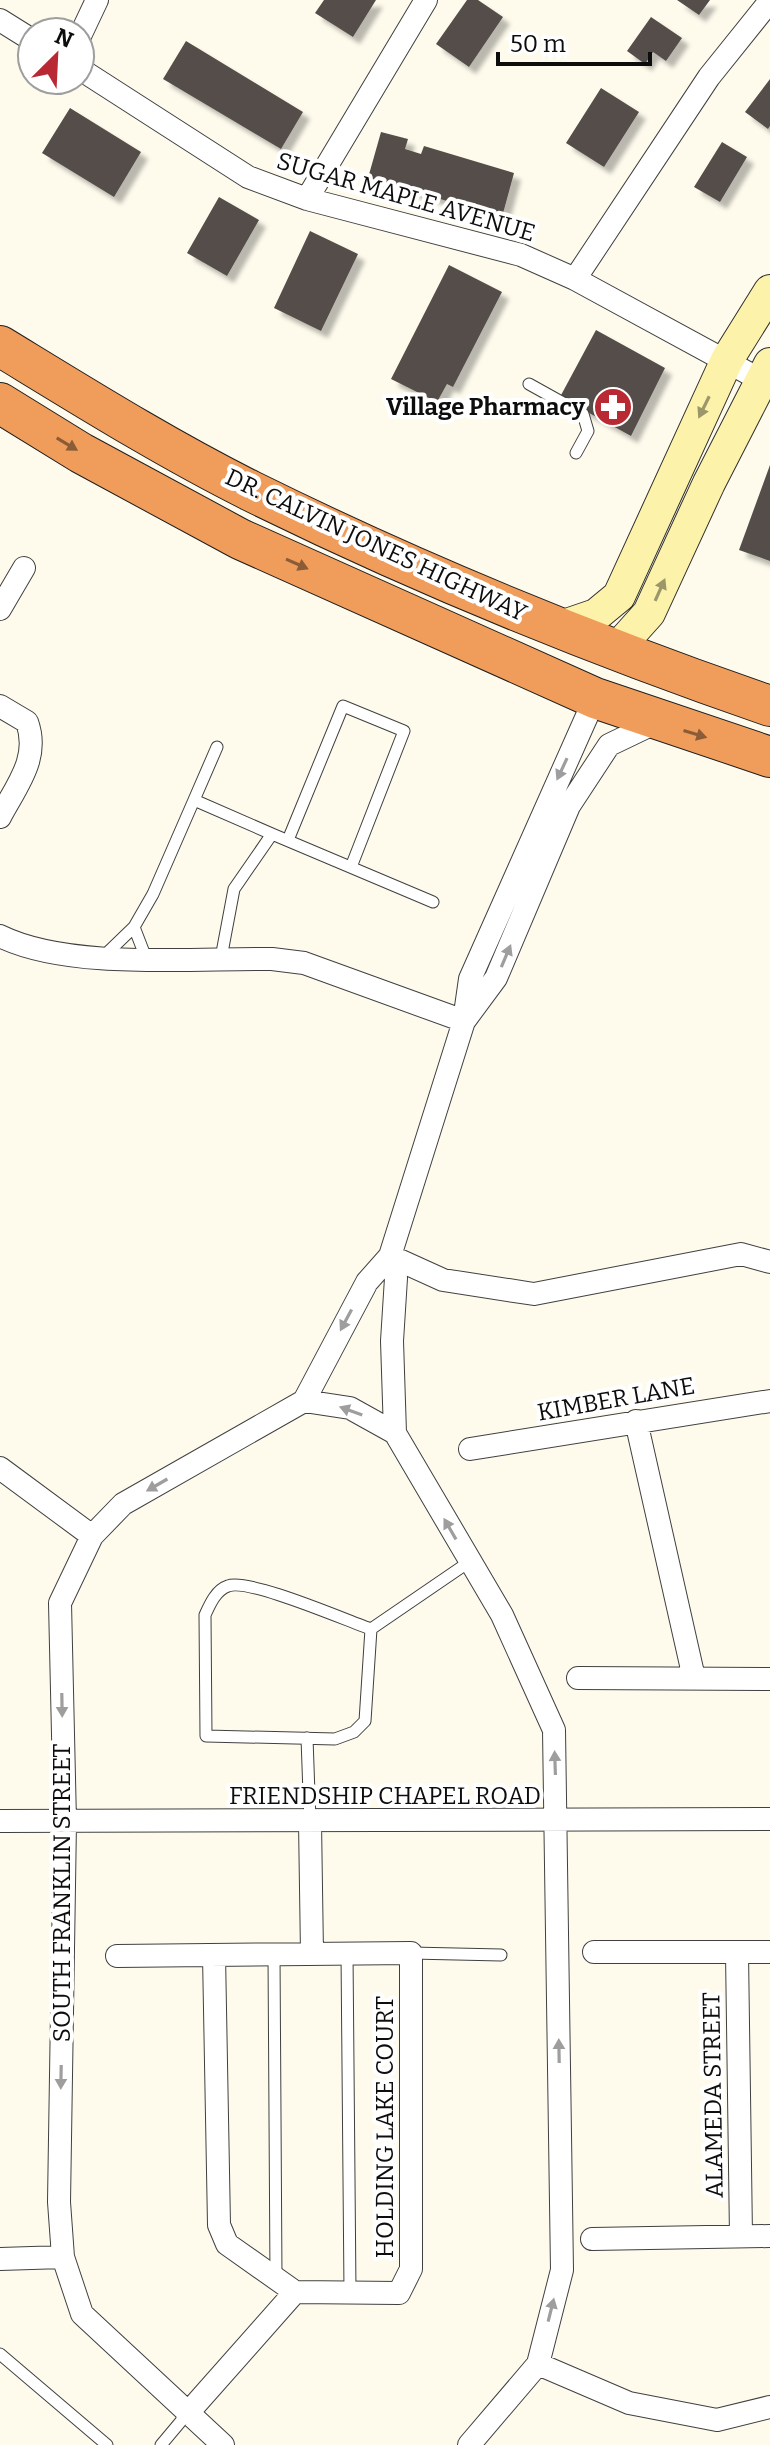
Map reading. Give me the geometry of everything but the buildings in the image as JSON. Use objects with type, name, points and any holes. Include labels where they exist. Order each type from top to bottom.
[{"type":"highway","name":"DR. CALVIN JONES HIGHWAY","points":[[0,346],[94,404],[250,490],[614,652],[770,706]]},
{"type":"highway","points":[[0,367],[208,483],[250,490]]},
{"type":"highway","name":"DR. CALVIN JONES HIGHWAY","points":[[0,403],[81,453],[240,539],[595,698],[657,722],[770,757]]},
{"type":"highway","points":[[383,604],[408,592],[525,640],[580,654],[614,652]]},
{"type":"highway","points":[[595,698],[634,692],[673,697],[770,727]]},
{"type":"street","points":[[307,199],[426,0]]},
{"type":"street","points":[[575,279],[709,77],[770,1]]},
{"type":"street","name":"SUGAR MAPLE AVENUE","points":[[96,79],[248,177],[307,199],[521,255],[575,279],[727,360],[767,376]]},
{"type":"street","points":[[558,628],[596,615],[619,596],[727,360],[770,291]]},
{"type":"street","points":[[614,652],[649,613],[767,376]]},
{"type":"street","points":[[0,609],[24,568]]},
{"type":"street","points":[[395,1433],[350,1408],[304,1401],[367,1282],[390,1256],[464,1021],[470,979],[595,698]]},
{"type":"street","points":[[0,706],[27,722],[33,740],[29,764],[0,817]]},
{"type":"street","points":[[464,1021],[496,978],[569,806],[609,745],[657,722]]},
{"type":"street","points":[[0,936],[24,948],[64,955],[304,963],[464,1021]]},
{"type":"street","points":[[390,1256],[443,1280],[534,1294],[741,1254],[770,1262]]},
{"type":"street","points":[[390,1256],[396,1278],[392,1341],[395,1433],[502,1615],[554,1730],[562,2270],[538,2364],[469,2445]]},
{"type":"street","name":"SOUTH FRANKLIN STREET","points":[[223,2445],[82,2314],[63,2257],[59,2202],[65,1822],[60,1603],[92,1536],[123,1504],[304,1401]]},
{"type":"street","name":"KIMBER LANE","points":[[470,1449],[770,1401]]},
{"type":"street","points":[[636,1421],[694,1678]]},
{"type":"street","points":[[0,1468],[92,1536]]},
{"type":"street","points":[[578,1678],[770,1679]]},
{"type":"street","name":"FRIENDSHIP CHAPEL ROAD","points":[[0,1821],[770,1819]]},
{"type":"street","points":[[310,1822],[312,1954]]},
{"type":"street","points":[[594,1952],[770,1952]]},
{"type":"street","points":[[117,1956],[411,1953]]},
{"type":"street","name":"HOLDING LAKE COURT","points":[[295,2292],[399,2293],[411,2269],[411,1953]]},
{"type":"street","name":"ALAMEDA STREET","points":[[737,1953],[741,2236]]},
{"type":"street","points":[[187,2414],[295,2292],[227,2244],[219,2225],[214,1955]]},
{"type":"street","points":[[592,2239],[770,2236]]},
{"type":"street","points":[[0,2259],[63,2257]]},
{"type":"street","points":[[538,2364],[629,2403],[717,2420],[770,2407]]},
{"type":"lane","points":[[529,384],[583,414],[588,431],[576,453]]},
{"type":"lane","points":[[288,840],[343,706],[404,731],[351,867]]},
{"type":"lane","points":[[104,956],[134,927],[153,894],[217,747]]},
{"type":"lane","points":[[194,800],[433,902]]},
{"type":"lane","points":[[221,958],[234,889],[272,834]]},
{"type":"lane","points":[[134,927],[146,958]]},
{"type":"lane","points":[[371,1629],[469,1562]]},
{"type":"lane","points":[[250,1585],[371,1629],[365,1721],[354,1732],[335,1739],[206,1736],[205,1615],[213,1598],[228,1586],[250,1585]]},
{"type":"lane","points":[[307,1738],[310,1822]]},
{"type":"lane","points":[[347,1953],[350,2292]]},
{"type":"lane","points":[[411,1953],[501,1955]]},
{"type":"lane","points":[[274,1954],[276,2279]]},
{"type":"lane","points":[[0,2355],[107,2445]]},
{"type":"lane","points":[[161,2445],[187,2414]]},
{"type":"place","name":"Village Pharmacy","points":[[613,407]]}]
